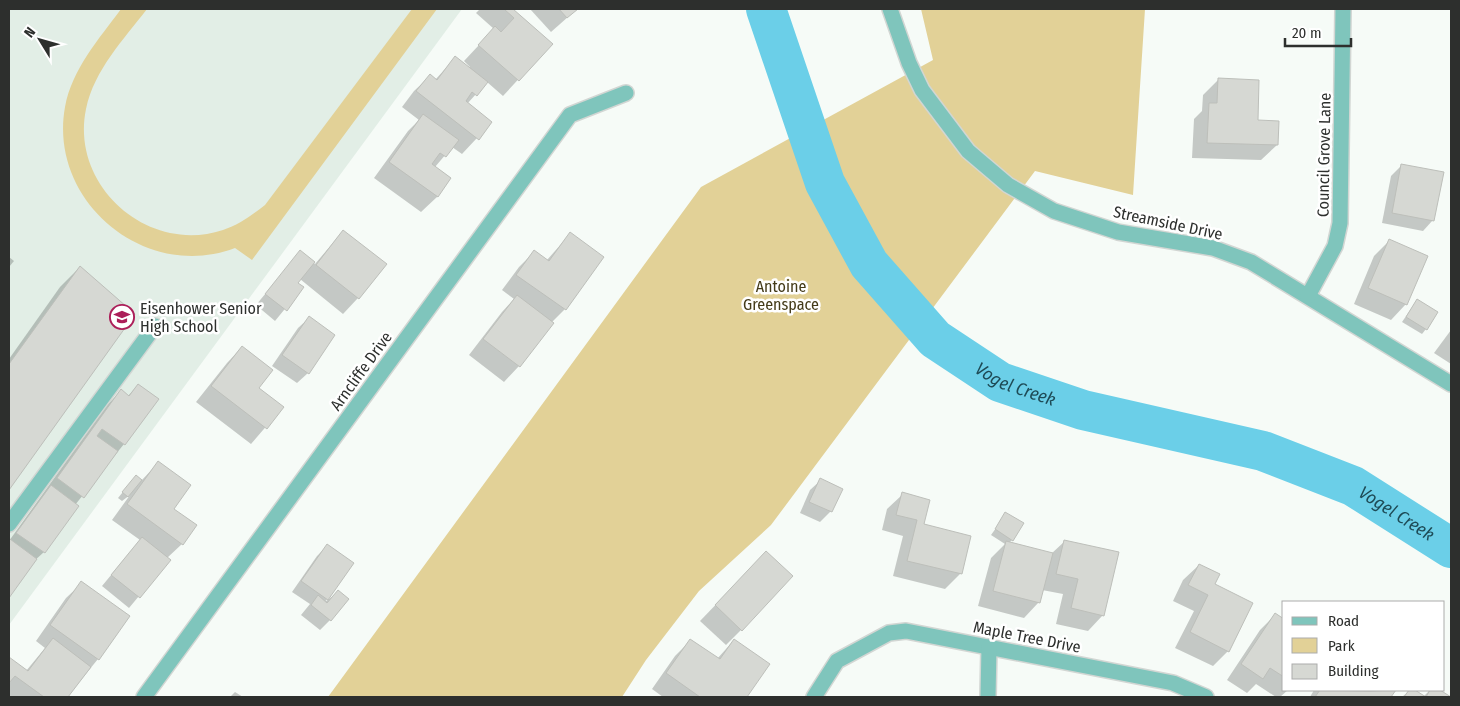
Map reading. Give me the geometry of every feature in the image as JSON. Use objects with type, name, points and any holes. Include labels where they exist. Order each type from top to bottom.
[{"type":"street","name":"Streamside Drive","points":[[890,9],[909,63],[922,90],[968,151],[1008,185],[1054,211],[1118,232],[1213,248],[1250,262],[1451,384]]},
{"type":"street","name":"Council Grove Lane","points":[[1308,296],[1335,246],[1340,223],[1344,9]]},
{"type":"street","name":"Arncliffe Drive","points":[[144,697],[570,115],[626,93]]},
{"type":"street","points":[[9,524],[155,326]]},
{"type":"street","name":"Maple Tree Drive","points":[[814,697],[837,661],[889,633],[906,631],[1173,683],[1206,697]]},
{"type":"street","points":[[988,697],[989,647]]},
{"type":"shaded area","name":"Eisenhower Senior High School","points":[[9,9],[462,9],[9,625]]},
{"type":"green space","points":[[121,9],[147,9],[103,68],[90,95],[86,109],[84,137],[90,164],[103,188],[120,208],[142,223],[168,232],[195,235],[229,228],[265,205],[412,9],[437,9],[252,260],[235,248],[201,256],[168,254],[137,243],[110,225],[88,202],[72,173],[64,141],[65,107],[69,93],[87,55]]},
{"type":"green space","name":"Antoine Greenspace","points":[[921,9],[1145,9],[1133,195],[1035,171],[771,525],[699,591],[646,660],[622,697],[328,697],[701,187],[933,60]]},
{"type":"building","points":[[504,9],[513,9],[553,44],[519,81],[478,45],[495,26],[501,32],[514,18]]},
{"type":"building","points":[[559,9],[578,9],[567,18]]},
{"type":"building","points":[[455,56],[488,82],[477,96],[472,92],[466,101],[492,122],[479,140],[416,91],[430,74],[437,80]]},
{"type":"building","points":[[1218,78],[1259,80],[1258,120],[1279,121],[1278,145],[1207,143],[1209,103],[1217,103]]},
{"type":"building","points":[[423,114],[459,140],[446,157],[440,153],[432,164],[451,178],[438,197],[389,162]]},
{"type":"building","points":[[1401,164],[1444,172],[1434,221],[1392,213]]},
{"type":"building","points":[[343,230],[387,264],[359,299],[316,265]]},
{"type":"building","points":[[570,232],[604,257],[566,310],[516,275],[534,250],[549,261]]},
{"type":"building","points":[[1389,239],[1428,256],[1407,305],[1368,288]]},
{"type":"building","points":[[300,250],[315,262],[298,283],[304,287],[287,311],[265,294]]},
{"type":"building","points":[[80,266],[135,314],[9,490],[9,364]]},
{"type":"building","points":[[517,295],[554,323],[520,367],[483,339]]},
{"type":"building","points":[[1417,299],[1438,312],[1427,330],[1406,317]]},
{"type":"building","points":[[309,316],[335,335],[309,374],[282,355]]},
{"type":"building","points":[[242,346],[273,370],[259,388],[284,407],[267,429],[211,386]]},
{"type":"building","points":[[138,384],[159,399],[125,445],[102,429],[97,436],[118,451],[84,498],[57,478],[121,389],[129,396]]},
{"type":"building","points":[[158,461],[191,485],[174,509],[197,525],[183,545],[127,504]]},
{"type":"building","points":[[136,475],[142,480],[128,497],[122,492]]},
{"type":"building","points":[[820,478],[843,489],[832,512],[809,502]]},
{"type":"building","points":[[51,485],[79,506],[45,553],[16,533]]},
{"type":"building","points":[[902,492],[930,500],[924,524],[971,536],[962,574],[907,561],[917,520],[896,515]]},
{"type":"building","points":[[1005,512],[1024,523],[1013,541],[995,529]]},
{"type":"building","points":[[142,537],[171,560],[140,598],[111,575]]},
{"type":"building","points":[[10,539],[37,559],[9,598],[9,541]]},
{"type":"building","points":[[1064,540],[1119,552],[1104,616],[1071,608],[1078,579],[1056,574]]},
{"type":"building","points":[[1006,541],[1053,553],[1040,603],[993,591]]},
{"type":"building","points":[[327,544],[354,563],[328,600],[301,581]]},
{"type":"building","points":[[766,551],[793,576],[742,631],[715,605]]},
{"type":"building","points":[[1199,564],[1220,574],[1215,584],[1253,603],[1229,652],[1190,632],[1208,595],[1188,585]]},
{"type":"building","points":[[81,581],[130,616],[99,660],[50,625]]},
{"type":"building","points":[[338,590],[349,599],[331,621],[311,605],[318,595],[327,603]]},
{"type":"building","points":[[1275,613],[1282,618],[1282,676],[1270,668],[1263,679],[1241,664]]},
{"type":"building","points":[[53,638],[91,667],[68,697],[44,697],[15,676],[9,683],[9,657],[28,671]]},
{"type":"building","points":[[690,639],[720,659],[734,639],[770,664],[747,697],[700,697],[666,673]]},
{"type":"building","points":[[1319,691],[1395,691],[1391,697],[1315,697]]},
{"type":"building","points":[[1408,691],[1417,691],[1426,697],[1404,697]]},
{"type":"building","points":[[1429,691],[1442,691],[1451,697],[1426,697]]},
{"type":"waterway","name":"Vogel Creek","points":[[766,9],[825,183],[869,264],[935,339],[1000,382],[1083,410],[1263,451],[1353,486],[1451,548]]},
{"type":"place","name":"Eisenhower Senior High School","points":[[122,317]]}]
